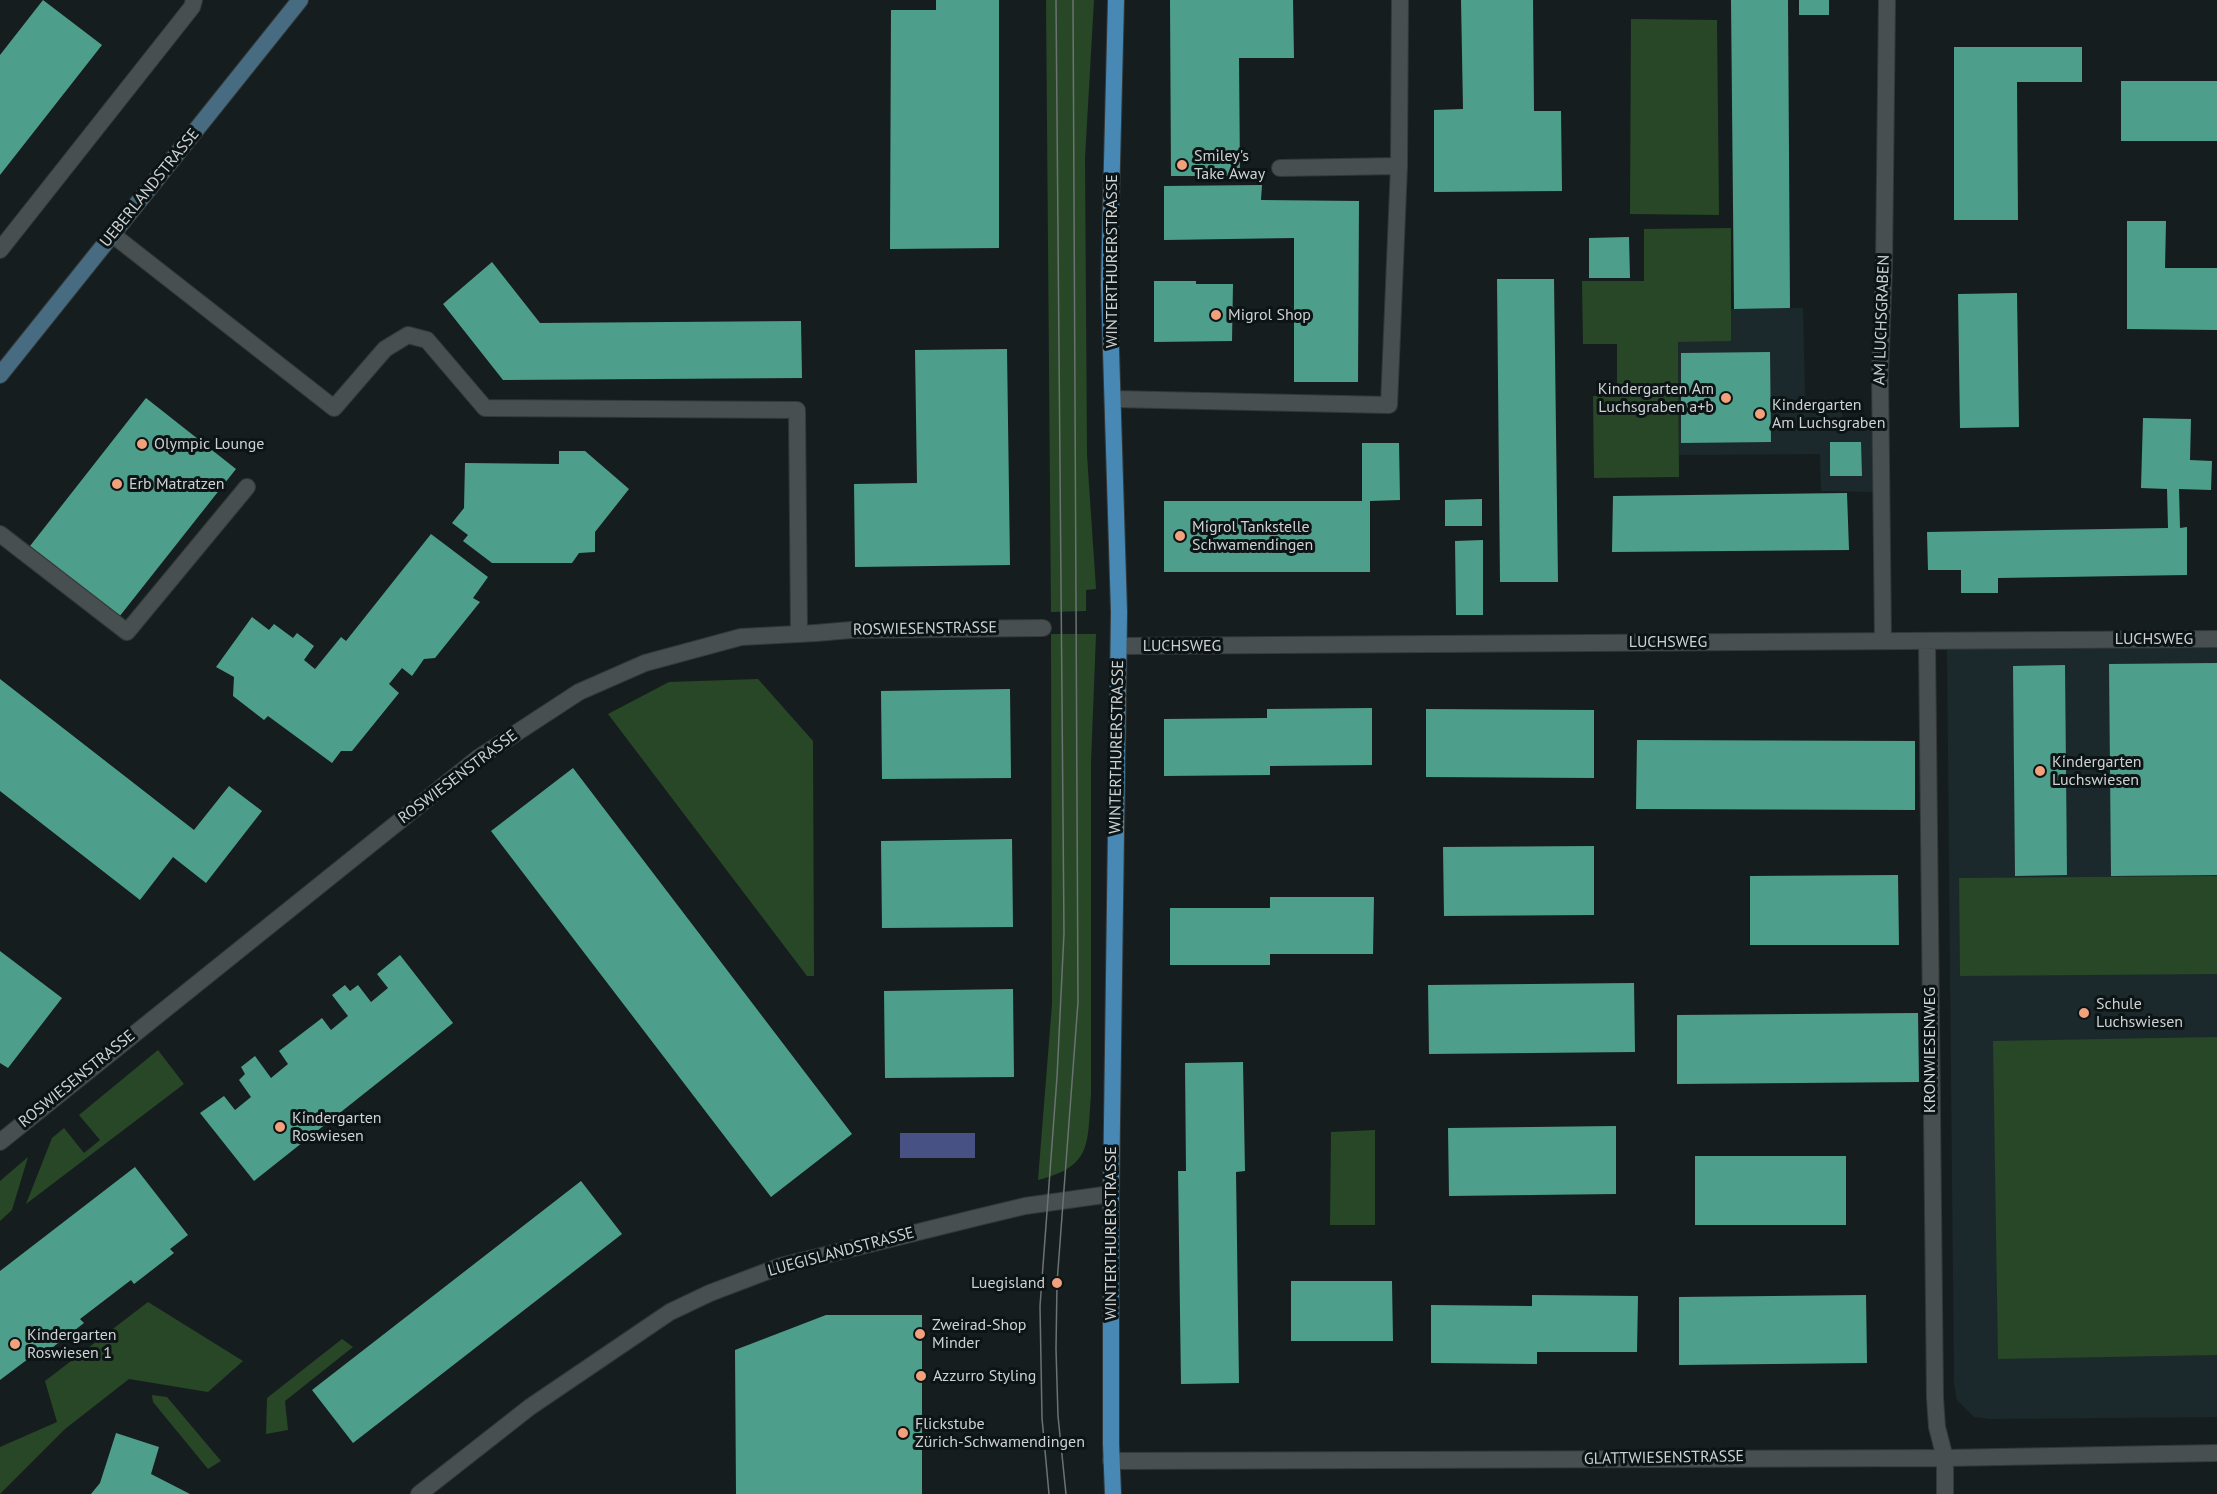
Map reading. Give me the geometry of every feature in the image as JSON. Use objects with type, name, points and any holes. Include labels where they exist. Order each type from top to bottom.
[{"type":"main road","name":"UEBERLANDSTRASSE","points":[[0,375],[300,0]]},
{"type":"main road","name":"WINTERTHURERSTRASSE","points":[[1113,1494],[1111,1194],[1119,646],[1109,285],[1116,0]]},
{"type":"street","points":[[0,250],[192,7],[194,0]]},
{"type":"street","points":[[1113,399],[1389,405],[1399,166],[1400,0]]},
{"type":"street","name":"AM LUCHSGRABEN","points":[[1883,641],[1880,374],[1884,266],[1887,0]]},
{"type":"street","points":[[1280,168],[1399,166]]},
{"type":"street","points":[[113,235],[334,408],[385,349],[408,335],[427,340],[485,408],[797,410],[808,634]]},
{"type":"street","points":[[0,534],[127,632],[247,487]]},
{"type":"street","name":"ROSWIESENSTRASSE","points":[[0,1142],[478,758],[579,692],[645,663],[741,637],[851,630],[1042,628]]},
{"type":"street","name":"LUCHSWEG","points":[[1119,646],[2217,639]]},
{"type":"street","name":"KRONWIESENWEG","points":[[1927,641],[1935,1398],[1937,1426],[1945,1458],[1945,1494]]},
{"type":"street","name":"LUEGISLANDSTRASSE","points":[[419,1494],[530,1407],[670,1312],[710,1293],[781,1266],[906,1235],[1025,1206],[1111,1194]]},
{"type":"street","name":"GLATTWIESENSTRASSE","points":[[1111,1461],[1945,1458],[2217,1453]]},
{"type":"shaded area","name":"Kindergarten Am Luchsgraben","points":[[1803,308],[1805,399],[1842,399],[1842,429],[1876,429],[1877,492],[1821,491],[1820,454],[1679,455],[1678,341],[1731,341],[1731,309]]},
{"type":"shaded area","name":"Schule Luchswiesen","points":[[2217,641],[2217,1417],[1991,1419],[1974,1417],[1957,1400],[1954,1383],[1947,643]]},
{"type":"green space","points":[[1046,0],[1094,0],[1085,158],[1087,455],[1096,589],[1086,590],[1086,611],[1051,612]]},
{"type":"green space","points":[[1631,19],[1717,20],[1719,215],[1630,214]]},
{"type":"green space","points":[[1731,228],[1731,341],[1678,342],[1679,477],[1594,478],[1593,396],[1617,396],[1617,344],[1583,344],[1582,281],[1644,281],[1644,229]]},
{"type":"green space","points":[[1051,634],[1096,634],[1091,762],[1091,1095],[1089,1127],[1084,1151],[1069,1168],[1038,1180],[1052,1004]]},
{"type":"green space","points":[[758,679],[813,741],[814,976],[807,976],[608,714],[669,682]]},
{"type":"green space","points":[[2217,876],[2217,974],[1960,976],[1959,878]]},
{"type":"green space","points":[[2217,1037],[2217,1355],[1998,1359],[1993,1041]]},
{"type":"green space","points":[[158,1050],[184,1084],[26,1204],[52,1138],[64,1128],[84,1153],[100,1140],[79,1115]]},
{"type":"green space","points":[[1375,1130],[1375,1225],[1330,1225],[1331,1132]]},
{"type":"green space","points":[[28,1157],[12,1210],[0,1221],[0,1181]]},
{"type":"green space","points":[[148,1302],[243,1361],[208,1392],[129,1379],[65,1429],[0,1494],[0,1447],[57,1422],[45,1381]]},
{"type":"green space","points":[[342,1339],[353,1347],[285,1401],[288,1430],[266,1434],[267,1398]]},
{"type":"green space","points":[[152,1395],[167,1397],[221,1461],[208,1469],[153,1402]]},
{"type":"water","points":[[900,1133],[975,1133],[975,1158],[900,1158]]},
{"type":"building","points":[[43,0],[102,45],[0,175],[0,55]]},
{"type":"building","points":[[936,0],[999,0],[999,248],[890,249],[891,10],[936,10]]},
{"type":"building","points":[[1170,0],[1293,0],[1294,58],[1239,58],[1240,176],[1171,176]]},
{"type":"building","points":[[1461,0],[1533,0],[1534,111],[1561,111],[1562,191],[1434,192],[1434,110],[1463,109]]},
{"type":"building","points":[[1731,0],[1788,0],[1790,308],[1734,309]]},
{"type":"building","points":[[1799,0],[1829,0],[1829,15],[1799,15]]},
{"type":"building","points":[[1954,47],[2082,47],[2082,82],[2017,82],[2018,220],[1954,220]]},
{"type":"building","points":[[2121,81],[2217,81],[2217,141],[2121,141]]},
{"type":"building","points":[[1262,185],[1261,200],[1359,201],[1358,382],[1294,382],[1294,238],[1164,240],[1164,186]]},
{"type":"building","points":[[2127,221],[2166,221],[2165,268],[2217,268],[2217,330],[2127,329]]},
{"type":"building","points":[[1629,237],[1630,278],[1589,278],[1589,238]]},
{"type":"building","points":[[492,262],[540,323],[801,321],[802,378],[503,380],[443,304]]},
{"type":"building","points":[[1497,279],[1554,279],[1558,582],[1500,582]]},
{"type":"building","points":[[1154,281],[1233,284],[1232,341],[1154,342]]},
{"type":"building","points":[[2017,293],[2019,427],[1960,428],[1958,294]]},
{"type":"building","points":[[1007,349],[1010,565],[855,567],[854,484],[917,483],[915,350]]},
{"type":"building","name":"Kindergarten Am Luchsgraben a+b","points":[[1770,352],[1771,442],[1681,443],[1681,353]]},
{"type":"building","points":[[146,398],[236,469],[119,617],[30,546]]},
{"type":"building","points":[[2143,418],[2191,419],[2190,460],[2212,461],[2211,490],[2179,489],[2180,528],[2187,527],[2187,575],[1998,578],[1998,593],[1961,593],[1961,570],[1928,570],[1927,532],[2168,528],[2167,489],[2141,488]]},
{"type":"building","points":[[1830,442],[1861,442],[1862,476],[1830,476]]},
{"type":"building","points":[[1362,443],[1399,443],[1400,500],[1370,501],[1370,572],[1164,572],[1164,501],[1362,501]]},
{"type":"building","points":[[559,451],[585,451],[629,489],[595,532],[595,552],[579,553],[572,563],[492,563],[463,541],[468,535],[452,523],[464,508],[465,463],[559,464]]},
{"type":"building","points":[[1847,493],[1849,550],[1612,552],[1613,496]]},
{"type":"building","points":[[1482,499],[1482,526],[1445,526],[1445,500]]},
{"type":"building","points":[[431,534],[488,577],[473,598],[480,602],[435,658],[424,659],[412,676],[402,668],[389,684],[399,693],[352,751],[341,751],[332,763],[268,716],[264,720],[233,696],[234,677],[216,667],[252,617],[269,630],[274,624],[293,638],[297,633],[314,646],[304,660],[315,669],[341,637],[346,641]]},
{"type":"building","points":[[1483,540],[1483,615],[1456,615],[1455,541]]},
{"type":"building","points":[[2217,663],[2217,875],[2111,876],[2109,664]]},
{"type":"building","name":"Kindergarten Luchswiesen","points":[[2065,665],[2067,875],[2015,876],[2013,666]]},
{"type":"building","points":[[0,679],[194,830],[229,786],[262,811],[206,883],[173,857],[140,900],[0,791]]},
{"type":"building","points":[[1010,689],[1011,778],[882,779],[881,691]]},
{"type":"building","points":[[1372,708],[1372,765],[1270,766],[1270,775],[1164,776],[1164,719],[1267,718],[1267,709]]},
{"type":"building","points":[[1426,709],[1594,710],[1594,778],[1426,777]]},
{"type":"building","points":[[1637,740],[1915,741],[1915,810],[1636,809]]},
{"type":"building","points":[[573,768],[852,1134],[771,1197],[491,831]]},
{"type":"building","points":[[1012,839],[1013,927],[882,928],[881,841]]},
{"type":"building","points":[[1594,846],[1594,915],[1444,916],[1443,847]]},
{"type":"building","points":[[1898,875],[1899,945],[1750,945],[1750,876]]},
{"type":"building","points":[[1270,897],[1374,897],[1373,954],[1270,954],[1270,965],[1170,965],[1170,908],[1270,908]]},
{"type":"building","points":[[0,951],[62,998],[8,1068],[0,1063]]},
{"type":"building","points":[[400,955],[453,1023],[254,1181],[200,1113],[224,1096],[235,1110],[251,1097],[239,1080],[245,1074],[241,1067],[255,1056],[271,1078],[288,1064],[279,1051],[322,1018],[331,1030],[348,1016],[332,995],[345,985],[350,991],[358,985],[371,1002],[388,988],[377,974]]},
{"type":"building","points":[[1634,983],[1635,1052],[1429,1054],[1428,985]]},
{"type":"building","points":[[1013,989],[1014,1077],[885,1078],[884,991]]},
{"type":"building","points":[[1918,1013],[1919,1082],[1677,1084],[1677,1015]]},
{"type":"building","points":[[1243,1062],[1245,1171],[1236,1172],[1239,1383],[1181,1384],[1178,1171],[1186,1171],[1185,1063]]},
{"type":"building","points":[[1616,1126],[1616,1194],[1449,1196],[1448,1128]]},
{"type":"building","points":[[1695,1156],[1846,1156],[1846,1225],[1695,1225]]},
{"type":"building","points":[[135,1167],[188,1235],[170,1249],[174,1253],[134,1284],[131,1280],[80,1319],[84,1323],[44,1354],[40,1350],[0,1380],[0,1271]]},
{"type":"building","points":[[581,1181],[622,1234],[353,1443],[312,1390]]},
{"type":"building","points":[[1291,1281],[1392,1281],[1393,1341],[1291,1341]]},
{"type":"building","points":[[1532,1295],[1638,1296],[1637,1352],[1537,1352],[1537,1364],[1431,1363],[1431,1305],[1532,1306]]},
{"type":"building","points":[[1866,1295],[1867,1363],[1679,1365],[1679,1297]]},
{"type":"building","points":[[826,1315],[922,1315],[922,1494],[736,1494],[735,1350]]},
{"type":"building","points":[[116,1433],[159,1447],[151,1474],[190,1494],[91,1494],[100,1483]]},
{"type":"tram line","points":[[1049,1494],[1042,1418],[1040,1306],[1057,1077],[1064,933],[1056,0]]},
{"type":"tram line","points":[[1066,1494],[1058,1416],[1056,1349],[1057,1283],[1078,1002],[1073,0]]},
{"type":"place","name":"Smiley's Take Away","points":[[1182,165]]},
{"type":"place","name":"Migrol Shop","points":[[1216,315]]},
{"type":"place","name":"Kindergarten Am Luchsgraben a+b","points":[[1726,398]]},
{"type":"place","name":"Kindergarten Am Luchsgraben","points":[[1760,414]]},
{"type":"place","name":"Olympic Lounge","points":[[142,444]]},
{"type":"place","name":"Erb Matratzen","points":[[117,484]]},
{"type":"place","name":"Migrol Tankstelle Schwamendingen","points":[[1180,536]]},
{"type":"place","name":"Kindergarten Luchswiesen","points":[[2040,771]]},
{"type":"place","name":"Schule Luchswiesen","points":[[2084,1013]]},
{"type":"place","name":"Kindergarten Roswiesen","points":[[280,1127]]},
{"type":"place","name":"Luegisland","points":[[1057,1283]]},
{"type":"place","name":"Zweirad-Shop Minder","points":[[920,1334]]},
{"type":"place","name":"Kindergarten Roswiesen 1","points":[[15,1344]]},
{"type":"place","name":"Azzurro Styling","points":[[921,1376]]},
{"type":"place","name":"Flickstube Zürich-Schwamendingen","points":[[903,1433]]}]
